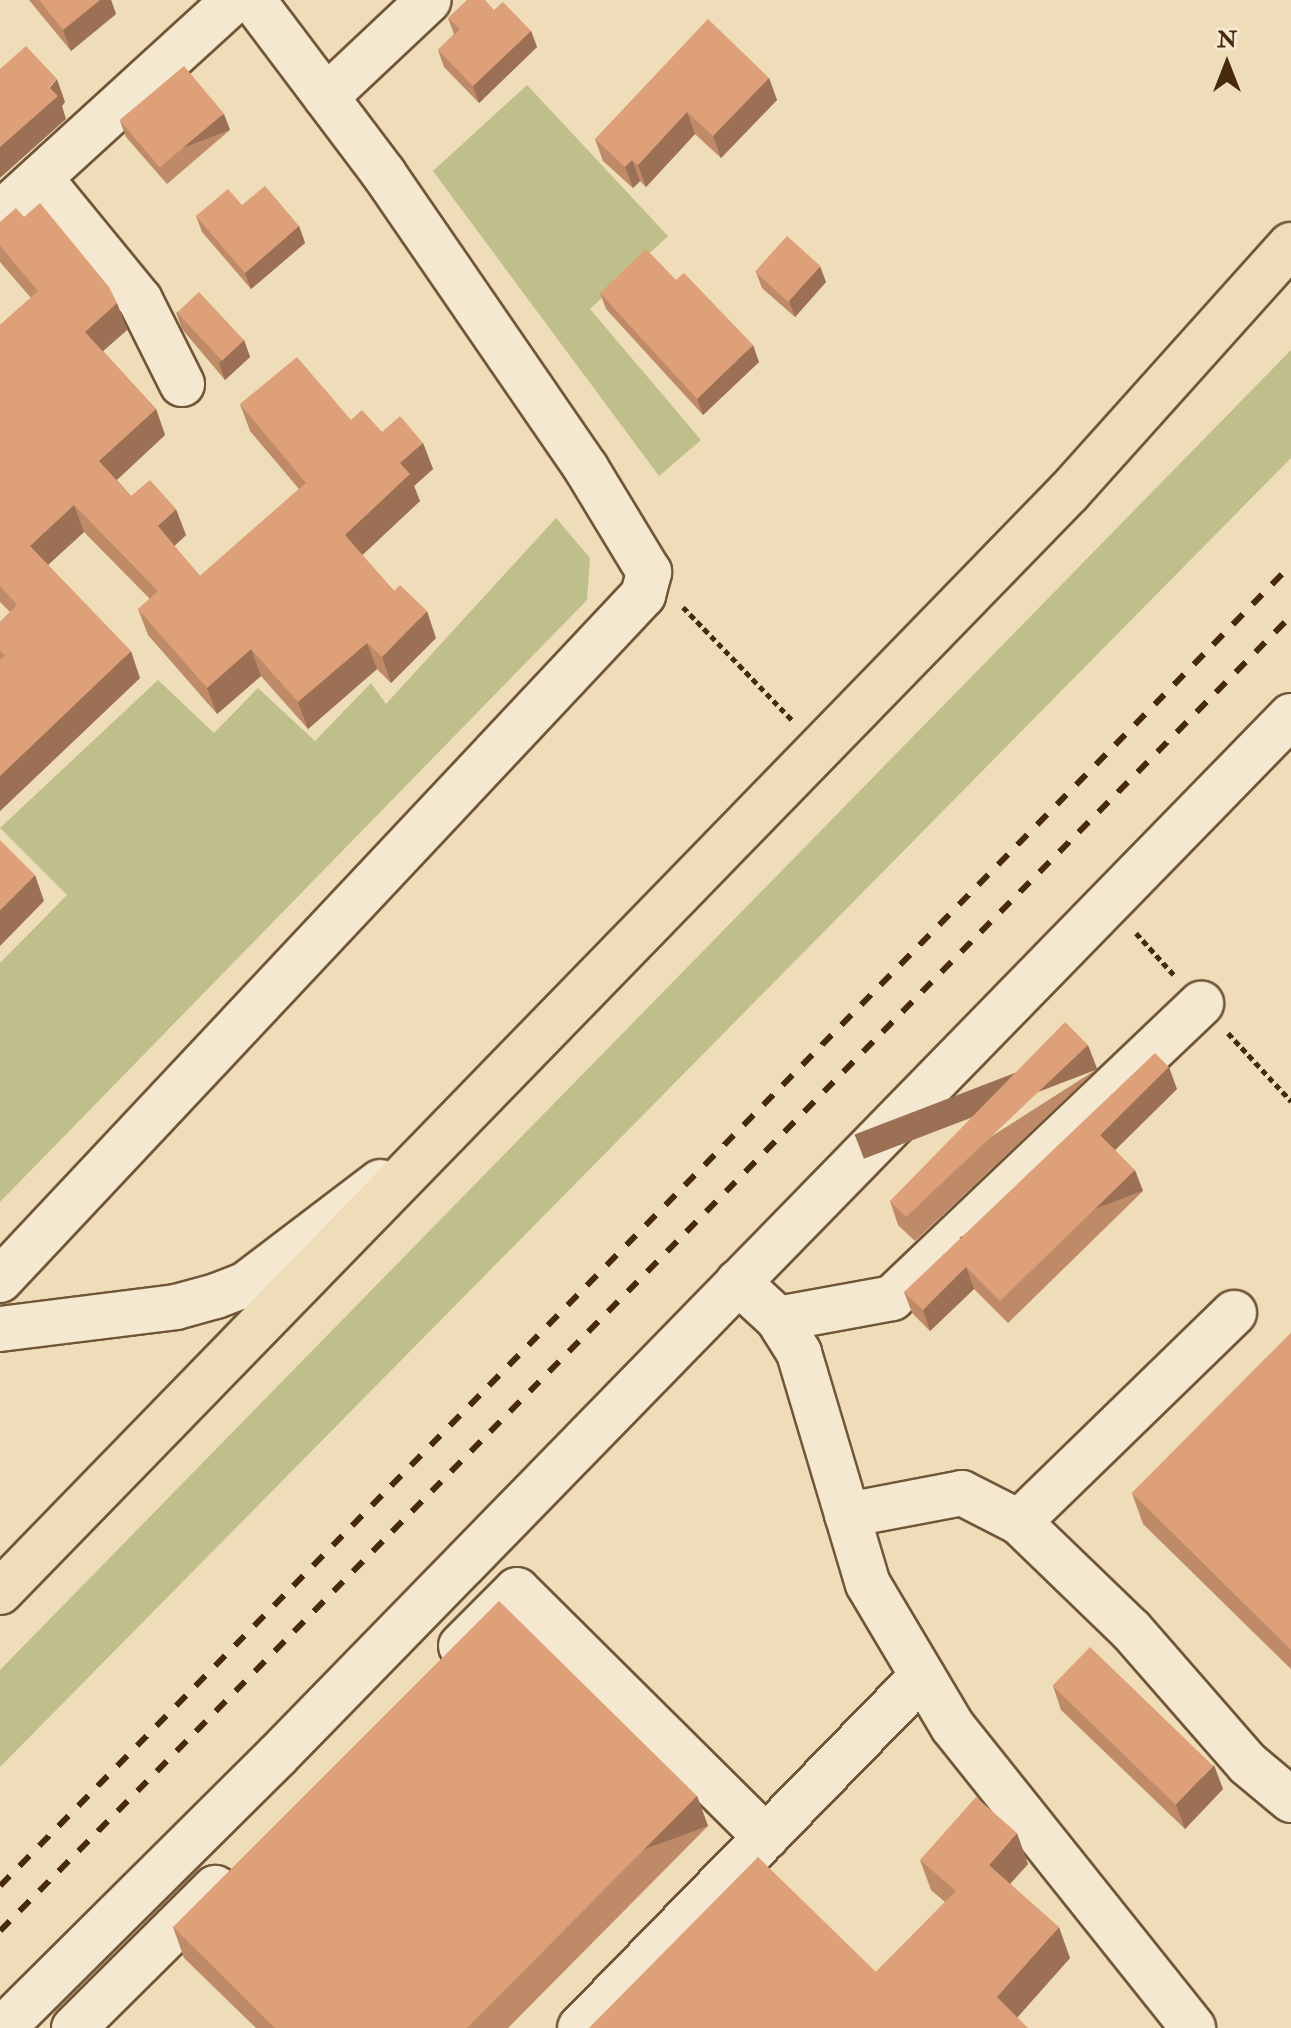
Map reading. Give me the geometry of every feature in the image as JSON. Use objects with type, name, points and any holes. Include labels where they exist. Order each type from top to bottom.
[{"type":"main road","points":[[0,1592],[468,1115],[1069,492],[1291,245]]},
{"type":"street","points":[[0,214],[234,0]]},
{"type":"street","points":[[0,1280],[643,595],[649,572],[586,468],[326,97],[253,0]]},
{"type":"street","points":[[326,97],[429,0]]},
{"type":"street","points":[[40,178],[140,300],[182,384]]},
{"type":"street","points":[[3,2028],[278,1755],[1291,716]]},
{"type":"street","points":[[778,1319],[892,1298],[1201,1004]]},
{"type":"street","points":[[0,1329],[176,1307],[245,1285],[468,1115]]},
{"type":"street","points":[[738,1282],[778,1319],[799,1353],[868,1584],[953,1727],[1193,2028]]},
{"type":"street","points":[[1019,1522],[1234,1313]]},
{"type":"street","points":[[847,1515],[962,1493],[1019,1522],[1131,1630],[1248,1764],[1291,1800]]},
{"type":"street","points":[[428,1678],[517,1590],[766,1837]]},
{"type":"street","points":[[580,2028],[922,1676]]},
{"type":"street","points":[[94,2021],[250,1854]]},
{"type":"path","points":[[649,572],[821,750]]},
{"type":"green space","points":[[527,85],[668,236],[590,309],[701,440],[659,476],[433,171]]},
{"type":"green space","points":[[1291,350],[1291,458],[0,1767],[0,1670]]},
{"type":"green space","points":[[556,518],[590,558],[587,600],[0,1202],[0,963],[67,895],[0,828],[158,680],[214,733],[258,688],[315,741],[371,683],[386,704]]},
{"type":"building","points":[[39,0],[100,0],[63,30]]},
{"type":"building","points":[[467,0],[485,0],[494,10],[503,2],[531,31],[473,86],[438,50],[460,29],[448,18]]},
{"type":"building","points":[[708,19],[769,78],[713,136],[687,112],[638,165],[632,160],[625,167],[595,139]]},
{"type":"building","points":[[26,46],[57,79],[49,87],[58,96],[0,147],[0,69]]},
{"type":"building","points":[[184,66],[224,113],[160,167],[120,120]]},
{"type":"building","points":[[265,186],[299,226],[245,273],[196,216],[228,189],[242,205]]},
{"type":"building","points":[[40,203],[109,287],[117,303],[85,332],[156,409],[99,461],[131,496],[150,480],[176,509],[158,526],[200,576],[306,483],[240,404],[297,357],[351,420],[362,410],[382,432],[400,416],[423,443],[400,463],[410,474],[345,535],[394,591],[400,585],[427,611],[382,657],[367,643],[298,702],[251,649],[207,688],[138,609],[158,591],[74,505],[30,546],[131,651],[0,776],[0,660],[5,656],[0,651],[0,622],[17,605],[0,586],[0,325],[38,291],[0,246],[0,222],[16,208],[24,217]]},
{"type":"building","points":[[787,236],[820,266],[788,302],[755,272]]},
{"type":"building","points":[[646,249],[676,280],[684,273],[753,345],[697,399],[600,293]]},
{"type":"building","points":[[199,292],[244,340],[222,361],[177,312]]},
{"type":"building","points":[[0,840],[35,875],[0,910]]},
{"type":"building","points":[[1065,1022],[1088,1045],[906,1217],[890,1201]]},
{"type":"building","points":[[1155,1053],[1169,1067],[1100,1135],[1135,1170],[1000,1301],[966,1267],[923,1310],[904,1292]]},
{"type":"building","points":[[1291,1333],[1291,1650],[1132,1493]]},
{"type":"building","points":[[499,1601],[697,1796],[467,2028],[275,2028],[173,1927]]},
{"type":"building","points":[[1090,1647],[1213,1766],[1175,1805],[1052,1686]]},
{"type":"building","points":[[976,1797],[1017,1833],[989,1865],[1059,1927],[997,1997],[1028,2028],[589,2028],[758,1857],[876,1972],[956,1891],[920,1860]]},
{"type":"railway","points":[[0,1886],[1291,565]]},
{"type":"railway","points":[[0,1931],[1291,616]]}]
